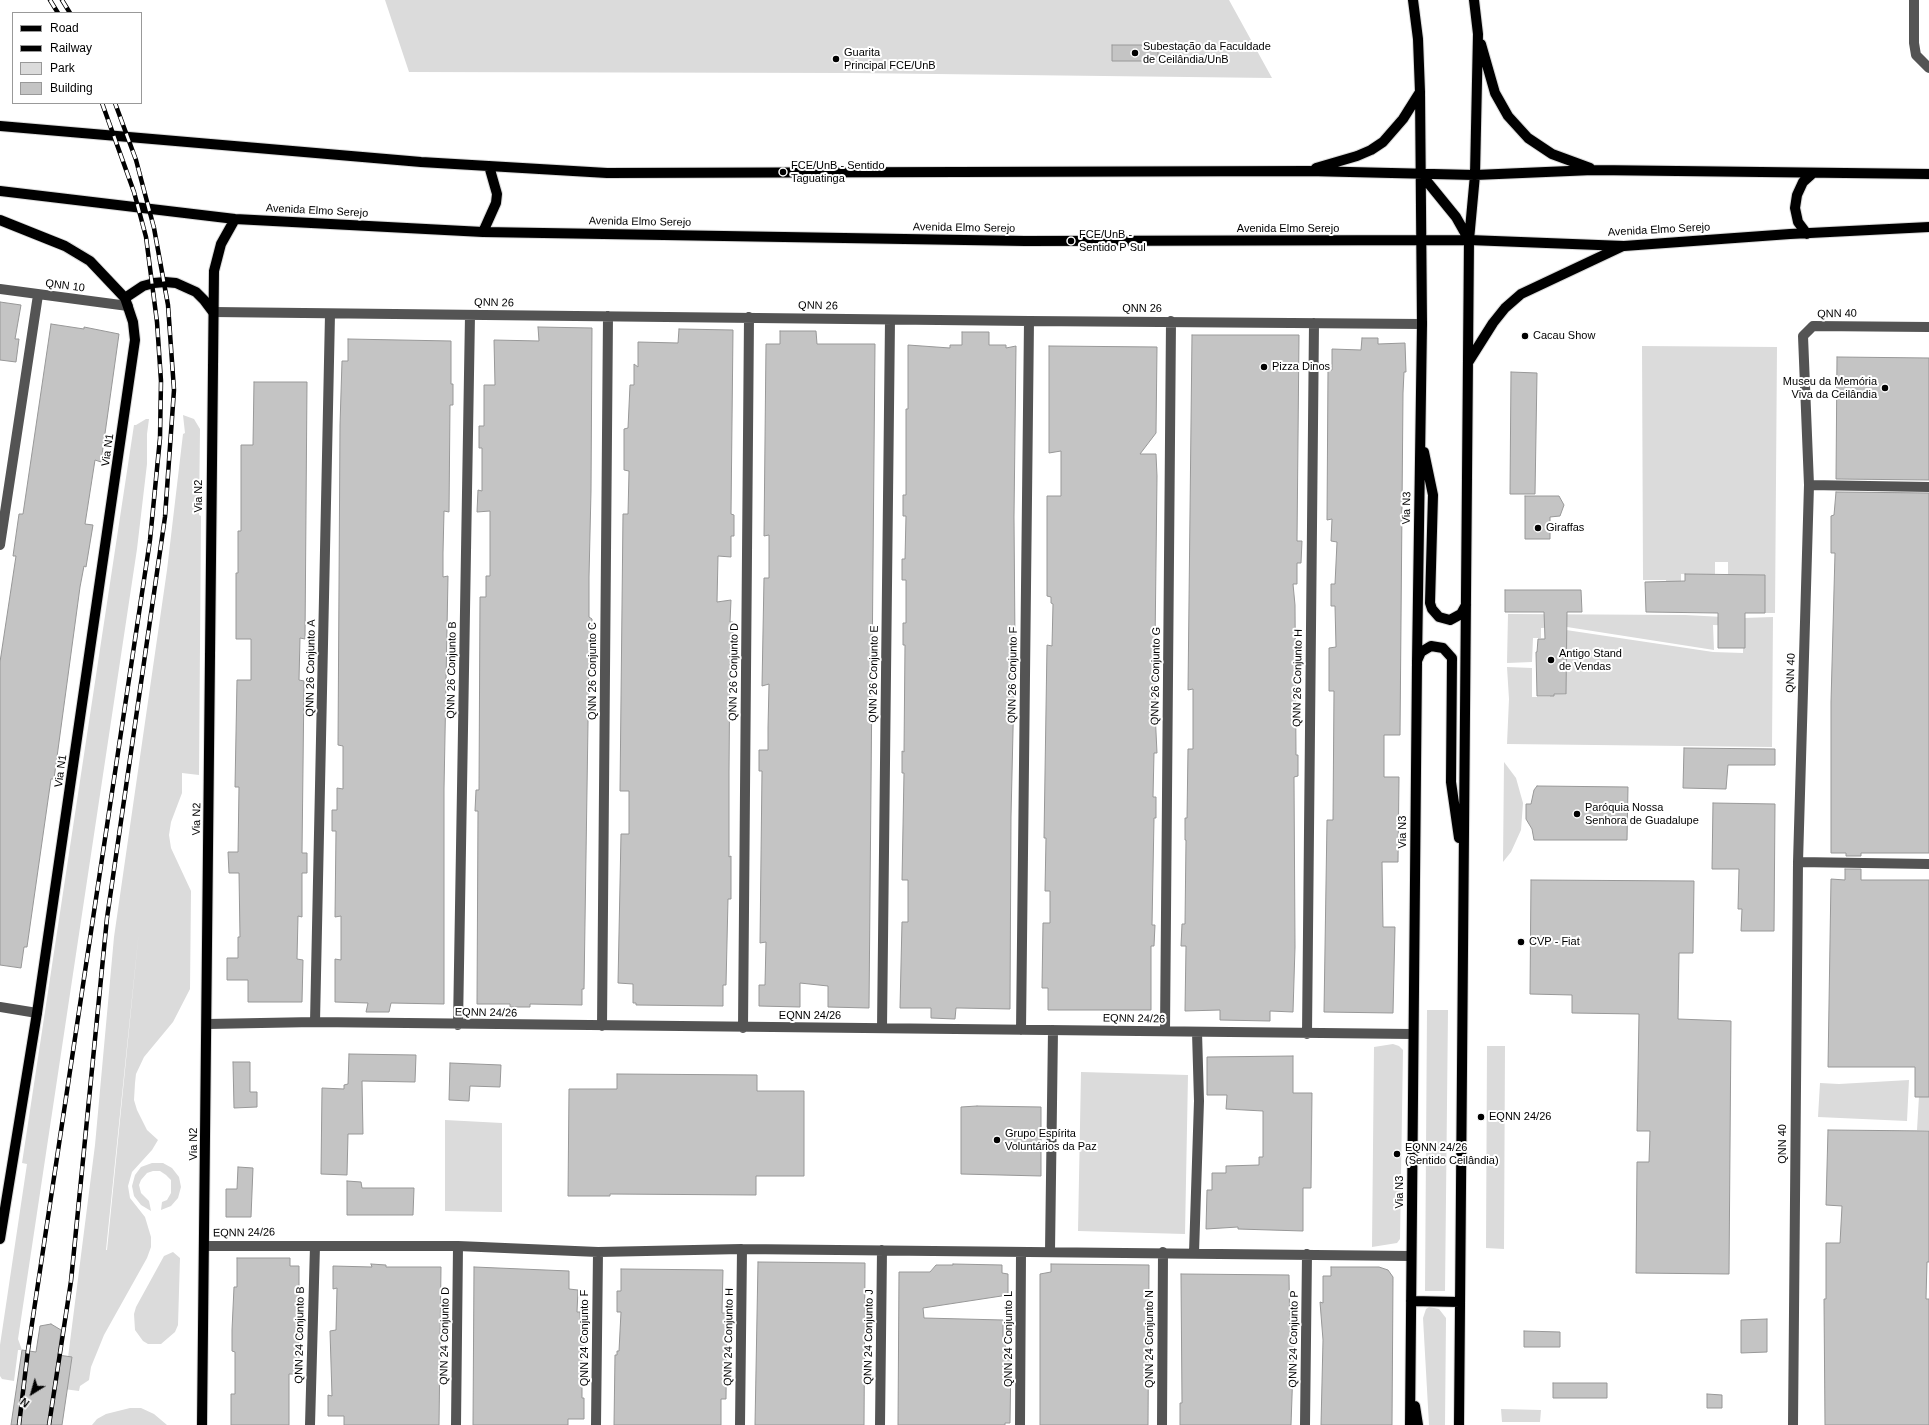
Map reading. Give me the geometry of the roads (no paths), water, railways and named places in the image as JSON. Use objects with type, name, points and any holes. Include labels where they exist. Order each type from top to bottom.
[{"type":"main road","name":"Via N3","points":[[1410,1425],[1417,662],[1422,324],[1420,240],[1420,92],[1418,38],[1413,0]]},
{"type":"main road","points":[[1459,1425],[1469,240],[1475,175],[1478,34],[1474,0]]},
{"type":"main road","points":[[1478,34],[1495,93],[1508,116],[1528,138],[1552,154],[1593,170]]},
{"type":"main road","points":[[1308,171],[1356,156],[1371,150],[1383,142],[1403,119],[1420,92]]},
{"type":"main road","points":[[0,126],[406,161],[606,173],[1308,171],[1475,175],[1593,170],[1929,174]]},
{"type":"main road","points":[[483,232],[496,203],[497,194],[489,166]]},
{"type":"main road","points":[[1807,234],[1798,222],[1795,208],[1797,195],[1803,182],[1813,173]]},
{"type":"main road","points":[[1421,174],[1456,218],[1469,240]]},
{"type":"main road","name":"Avenida Elmo Serejo","points":[[0,191],[235,219],[483,232],[1025,241],[1469,240],[1624,246],[1929,227]]},
{"type":"main road","name":"Via N2","points":[[202,1425],[214,271],[218,252],[235,219]]},
{"type":"main road","points":[[0,220],[65,246],[90,261],[126,302],[143,286],[165,282],[176,283],[196,292],[213,312]]},
{"type":"main road","points":[[1468,361],[1493,323],[1505,308],[1521,294],[1624,246]]},
{"type":"main road","name":"Via N1","points":[[0,1232],[37,1013],[132,370],[135,340],[133,322],[126,302]]},
{"type":"main road","points":[[1420,432],[1432,495],[1430,603],[1432,609],[1439,617],[1450,620],[1461,614],[1466,604]]},
{"type":"main road","points":[[1417,662],[1422,652],[1431,646],[1443,648],[1452,658],[1452,782],[1464,872]]},
{"type":"main road","points":[[1411,1301],[1460,1302]]},
{"type":"main road","points":[[1410,1377],[1418,1425]]},
{"type":"street","points":[[1914,0],[1914,43],[1916,55],[1929,68]]},
{"type":"street","name":"QNN 10","points":[[0,289],[38,295],[126,302]]},
{"type":"street","points":[[0,545],[38,295]]},
{"type":"street","name":"QNN 26","points":[[213,312],[749,317],[890,320],[1422,324]]},
{"type":"street","name":"QNN 26 Conjunto A","points":[[315,1022],[330,314]]},
{"type":"street","name":"QNN 26 Conjunto B","points":[[458,1025],[470,315]]},
{"type":"street","name":"QNN 26 Conjunto C","points":[[602,1026],[608,316]]},
{"type":"street","name":"QNN 26 Conjunto D","points":[[743,1028],[749,317]]},
{"type":"street","name":"QNN 26 Conjunto E","points":[[882,1028],[890,320]]},
{"type":"street","name":"QNN 26 Conjunto F","points":[[1021,1030],[1029,321]]},
{"type":"street","name":"QNN 26 Conjunto G","points":[[1165,1031],[1171,321]]},
{"type":"street","name":"QNN 26 Conjunto H","points":[[1306,1034],[1314,323]]},
{"type":"street","name":"QNN 40","points":[[1793,1425],[1798,862],[1809,485],[1803,336],[1808,329],[1813,326],[1929,327]]},
{"type":"street","points":[[1809,485],[1929,487]]},
{"type":"street","points":[[1798,862],[1929,864]]},
{"type":"street","points":[[0,1008],[37,1013]]},
{"type":"street","name":"EQNN 24/26","points":[[207,1024],[315,1022],[458,1025],[1413,1034]]},
{"type":"street","points":[[1050,1251],[1053,1030]]},
{"type":"street","points":[[1194,1253],[1199,1101],[1197,1032]]},
{"type":"street","name":"EQNN 24/26","points":[[205,1246],[458,1246],[598,1252],[742,1249],[1163,1252],[1411,1256]]},
{"type":"street","name":"QNN 24 Conjunto B","points":[[310,1425],[315,1246]]},
{"type":"street","name":"QNN 24 Conjunto D","points":[[456,1425],[458,1246]]},
{"type":"street","name":"QNN 24 Conjunto H","points":[[740,1425],[742,1249]]},
{"type":"street","name":"QNN 24 Conjunto J","points":[[880,1425],[882,1250]]},
{"type":"street","name":"QNN 24 Conjunto F","points":[[596,1425],[598,1252]]},
{"type":"street","name":"QNN 24 Conjunto L","points":[[1020,1425],[1021,1252]]},
{"type":"street","name":"QNN 24 Conjunto N","points":[[1162,1425],[1163,1252]]},
{"type":"street","name":"QNN 24 Conjunto P","points":[[1305,1425],[1307,1254]]},
{"type":"railway","points":[[50,0],[57,12]]},
{"type":"railway","points":[[62,0],[69,12]]},
{"type":"railway","points":[[19,1425],[28,1350],[150,540],[160,438],[161,381],[157,322],[146,237],[134,192],[102,104]]},
{"type":"railway","points":[[49,1425],[71,1281],[107,918],[165,517],[174,390],[168,305],[154,228],[136,160],[115,104]]},
{"type":"place","name":"Subestação da Faculdade de Ceilândia/UnB","points":[[1135,53]]},
{"type":"place","name":"Guarita Principal FCE/UnB","points":[[836,59]]},
{"type":"place","name":"FCE/UnB - Sentido Taguatinga","points":[[783,172]]},
{"type":"place","name":"FCE/UnB - Sentido P Sul","points":[[1071,241]]},
{"type":"place","name":"Cacau Show","points":[[1525,336]]},
{"type":"place","name":"Pizza Dinos","points":[[1264,367]]},
{"type":"place","name":"Museu da Memória Viva da Ceilândia","points":[[1885,388]]},
{"type":"place","name":"Giraffas","points":[[1538,528]]},
{"type":"place","name":"Antigo Stand de Vendas","points":[[1551,660]]},
{"type":"place","name":"Paróquia Nossa Senhora de Guadalupe","points":[[1577,814]]},
{"type":"place","name":"CVP - Fiat","points":[[1521,942]]},
{"type":"place","name":"EQNN 24/26","points":[[1481,1117]]},
{"type":"place","name":"Grupo Espírita Voluntários da Paz","points":[[997,1140]]},
{"type":"place","name":"EQNN 24/26 (Sentido Ceilândia)","points":[[1397,1154]]}]
